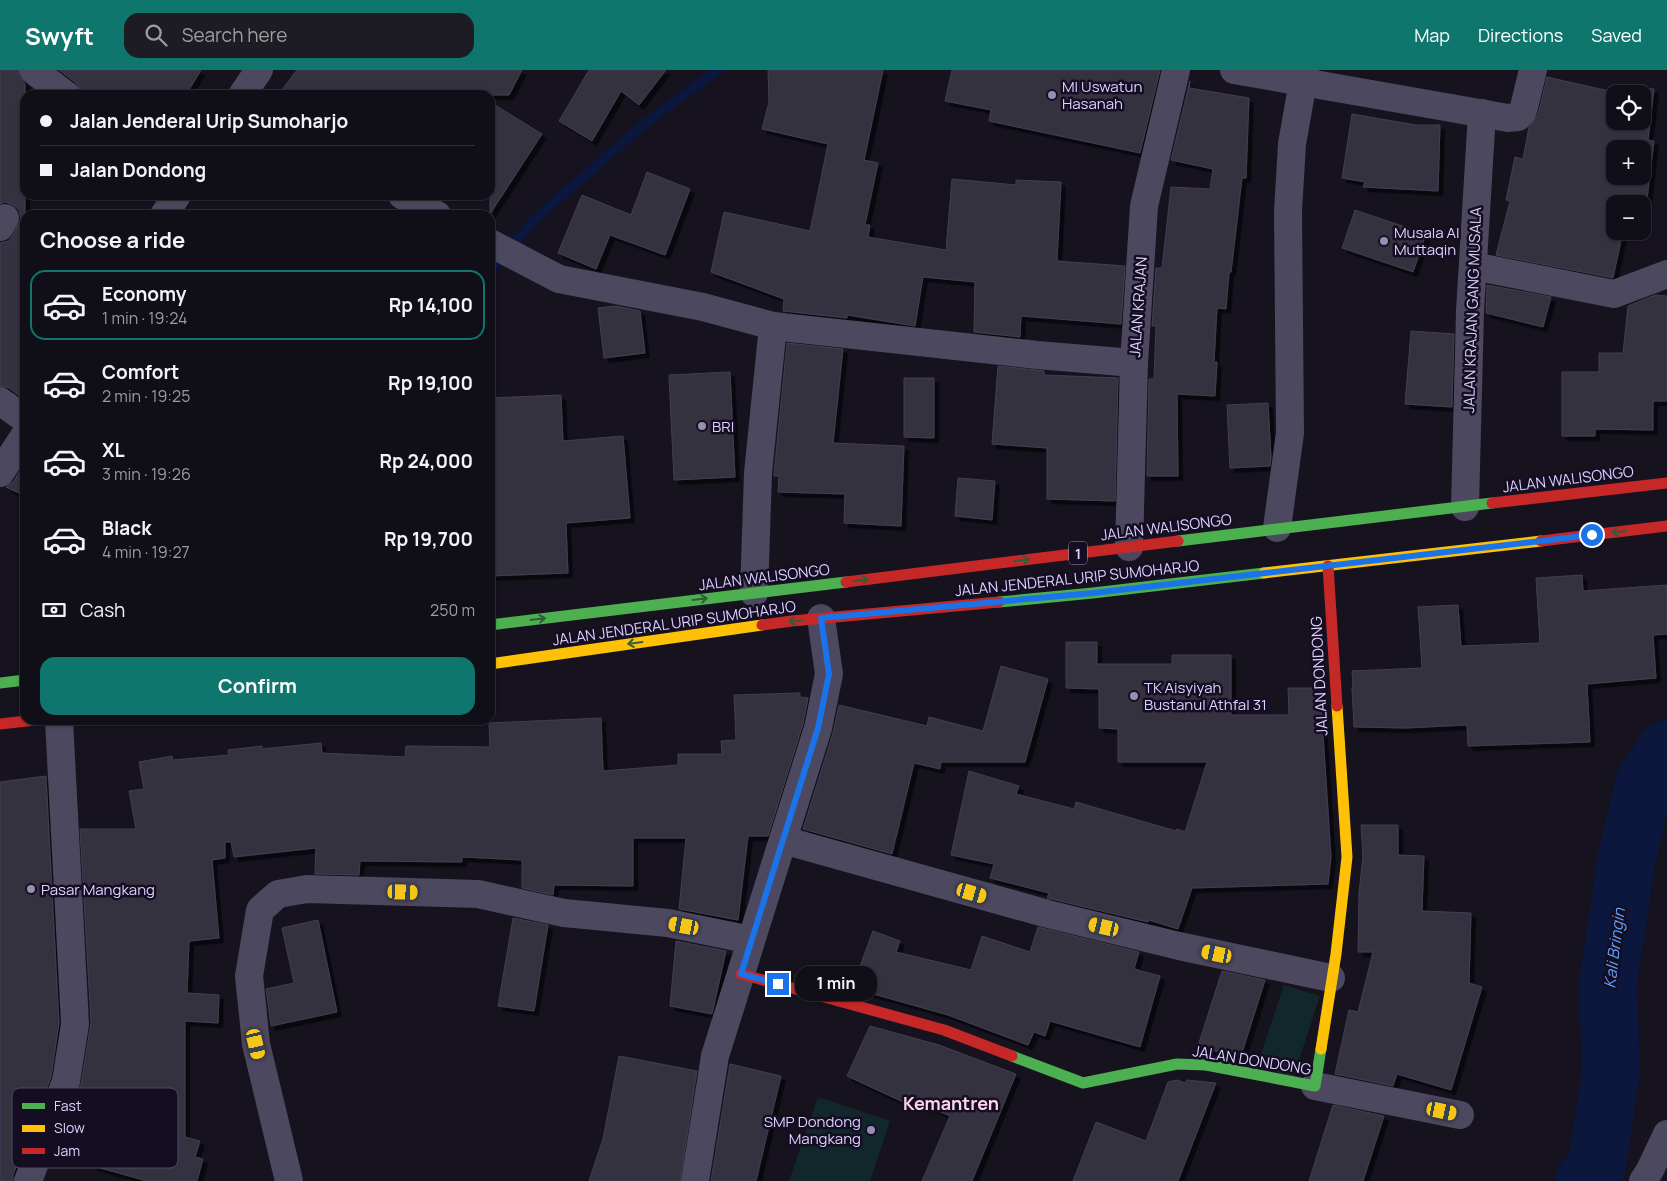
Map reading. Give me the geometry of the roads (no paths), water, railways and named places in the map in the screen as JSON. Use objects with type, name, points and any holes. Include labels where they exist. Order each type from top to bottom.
[{"type":"main road","name":"JALAN WALISONGO","points":[[495,624],[1277,528],[1667,483]]},
{"type":"main road","name":"JALAN JENDERAL URIP SUMOHARJO","points":[[495,663],[792,621],[1093,593],[1667,526]]},
{"type":"main road","name":"JALAN DONDONG","points":[[741,974],[944,1030],[1083,1084],[1177,1064],[1206,1065],[1315,1086],[1336,954],[1347,856],[1328,566]]},
{"type":"main road","points":[[0,684],[20,681]]},
{"type":"main road","points":[[0,724],[20,722]]},
{"type":"street","points":[[32,70],[59,90]]},
{"type":"street","points":[[247,90],[259,70]]},
{"type":"street","name":"JALAN KRAJAN","points":[[1130,547],[1134,363],[1144,206],[1176,70]]},
{"type":"street","points":[[1234,70],[1304,76],[1508,118],[1518,117],[1523,111],[1533,70]]},
{"type":"street","points":[[1277,528],[1290,433],[1288,210],[1292,144],[1304,76]]},
{"type":"street","name":"JALAN KRAJAN GANG MUSALA","points":[[1464,507],[1472,266],[1482,113]]},
{"type":"street","points":[[411,200],[428,210]]},
{"type":"street","points":[[495,246],[559,279],[703,307],[773,326],[1037,355],[1134,363]]},
{"type":"street","points":[[1472,266],[1614,294],[1667,274]]},
{"type":"street","points":[[754,593],[758,473],[773,326]]},
{"type":"street","points":[[0,401],[20,415]]},
{"type":"street","points":[[0,474],[20,443]]},
{"type":"street","points":[[695,1181],[715,1056],[818,728],[829,674],[821,618]]},
{"type":"street","points":[[59,725],[75,1024],[63,1088]]},
{"type":"street","points":[[783,840],[1057,916],[1179,946],[1331,978]]},
{"type":"street","points":[[289,1181],[256,1044],[249,976],[260,910],[278,894],[307,889],[478,894],[564,913],[668,923],[751,940]]},
{"type":"street","points":[[1315,1086],[1460,1115]]},
{"type":"street","points":[[1643,1181],[1667,1134]]},
{"type":"street","points":[[28,1181],[33,1168]]},
{"type":"waterway","points":[[495,265],[534,220],[643,125],[718,70]]},
{"type":"waterway","name":"Kali Bringin","points":[[1584,1181],[1597,1166],[1611,1071],[1608,983],[1626,862],[1644,783],[1667,749]]},
{"type":"place","name":"MI Uswatun Hasanah","points":[[1052,95]]},
{"type":"place","name":"Musala Al Muttaqin","points":[[1384,241]]},
{"type":"place","name":"BRI","points":[[702,426]]},
{"type":"place","name":"TK Aisyiyah Bustanul Athfal 31","points":[[1134,696]]},
{"type":"place","name":"Pasar Mangkang","points":[[31,889]]},
{"type":"place","name":"SMP Dondong Mangkang","points":[[871,1130]]},
{"type":"district","name":"Kemantren","points":[[951,1103]]}]
